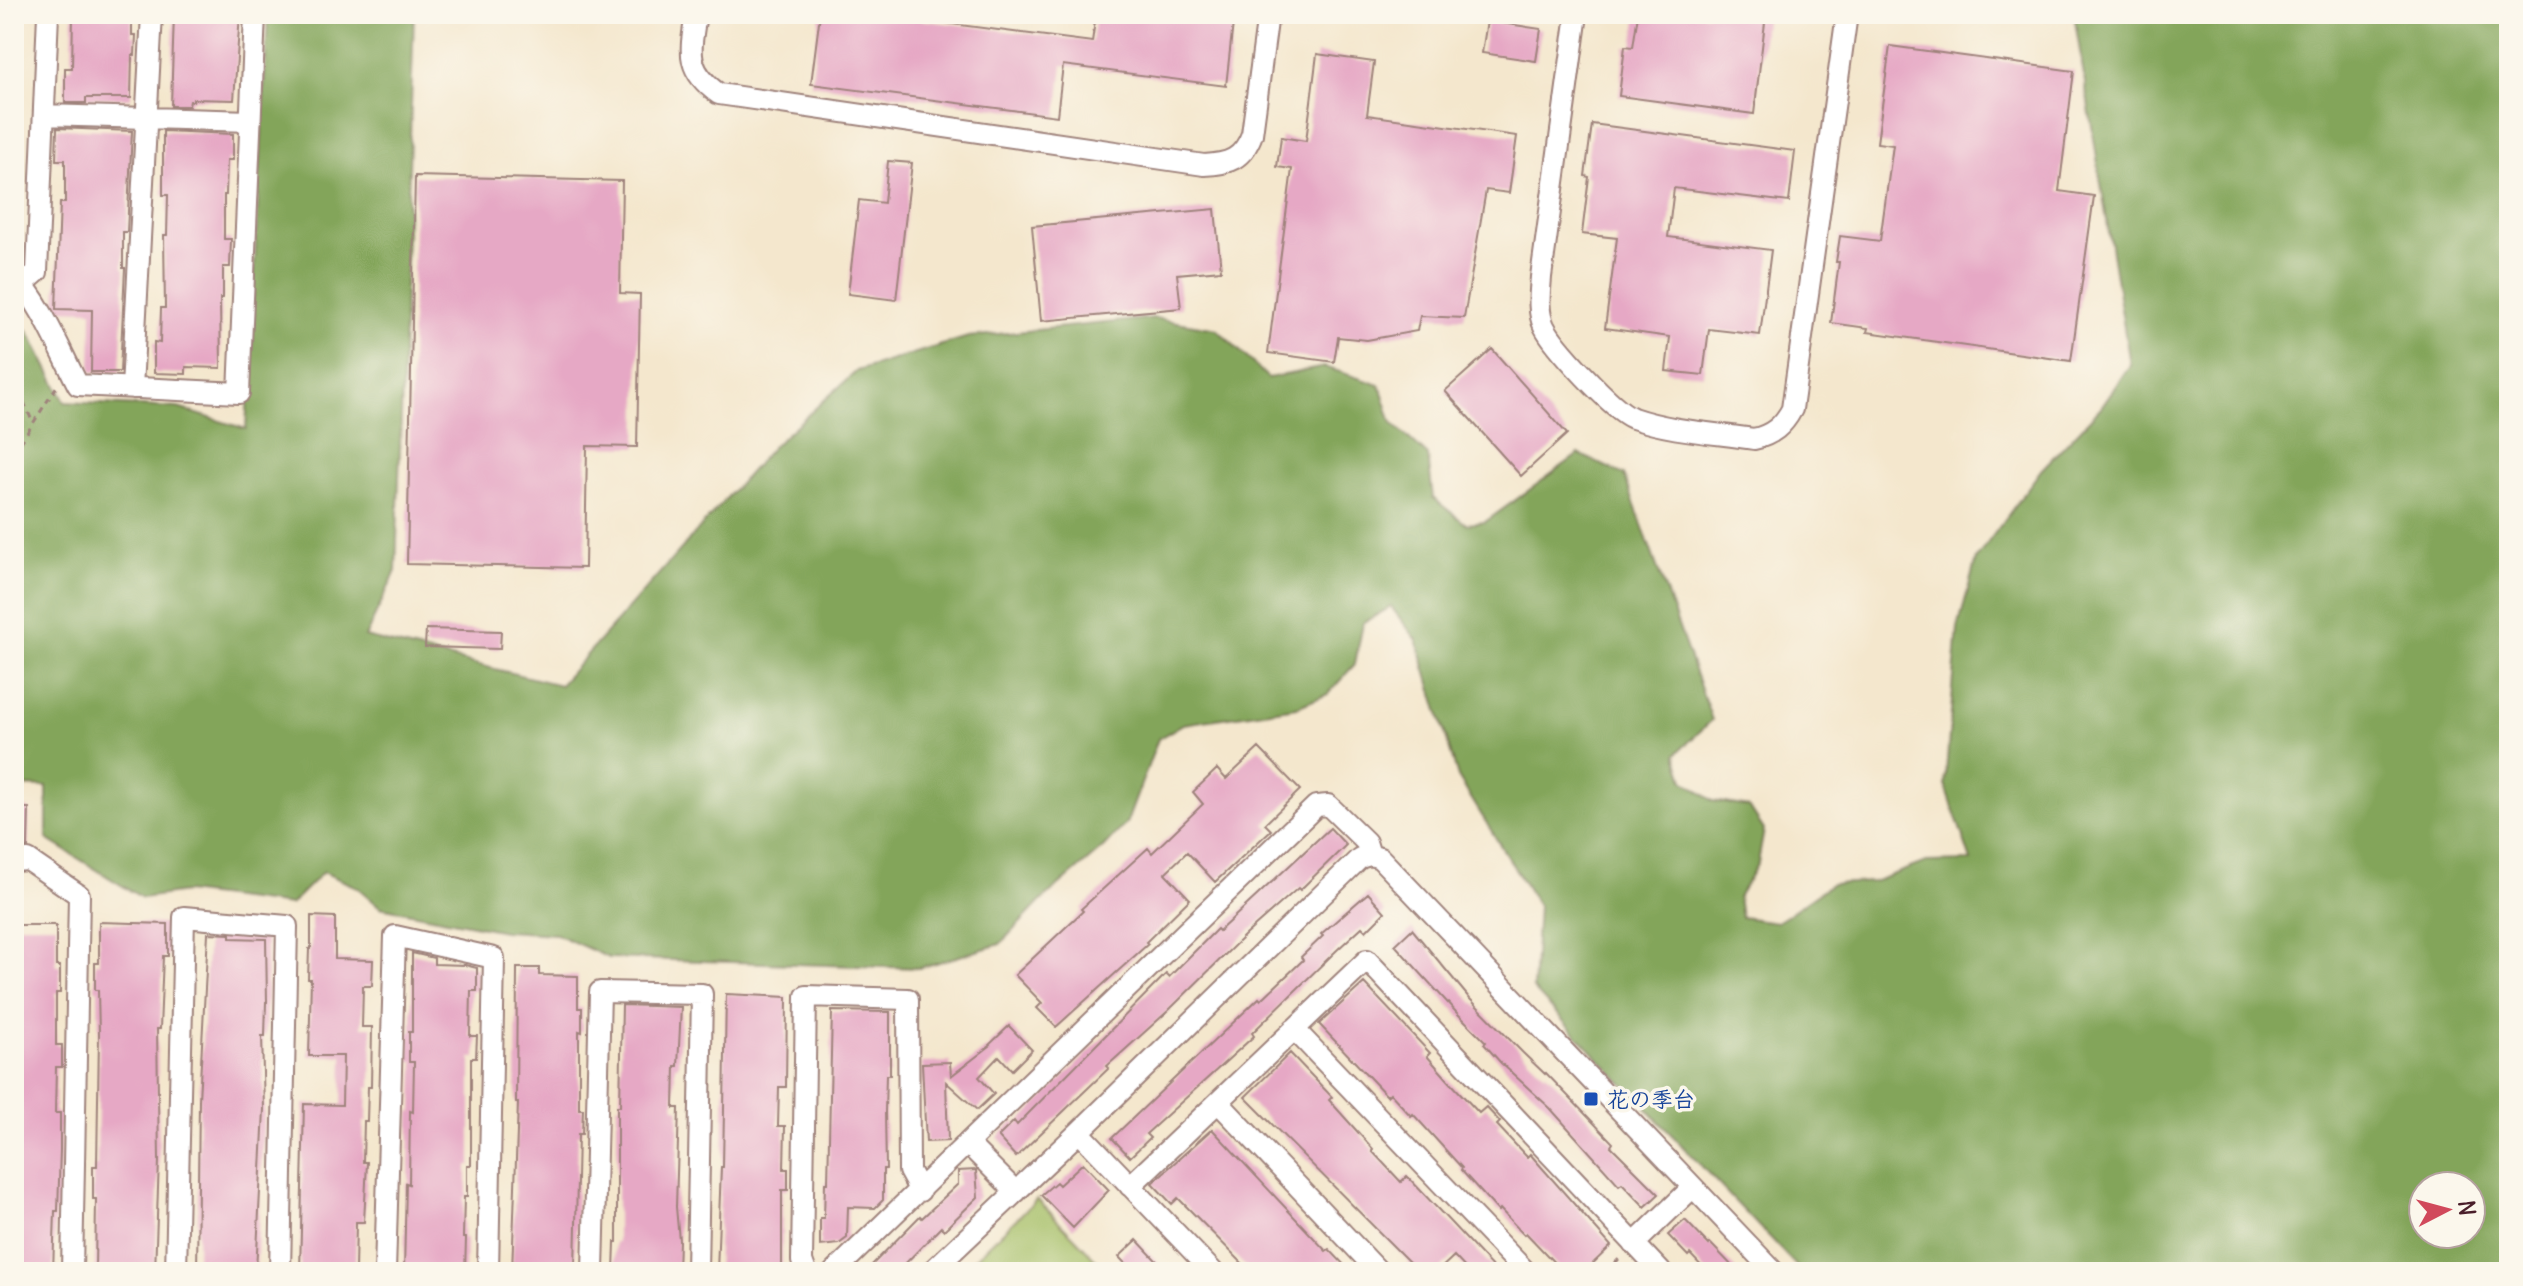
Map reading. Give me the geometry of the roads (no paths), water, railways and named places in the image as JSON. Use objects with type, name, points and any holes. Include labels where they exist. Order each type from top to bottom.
[{"type":"street","points":[[48,14],[37,272],[18,279],[78,385],[239,393],[255,14]]},
{"type":"street","points":[[132,388],[152,14]]},
{"type":"street","points":[[696,14],[691,46],[693,64],[703,82],[719,94],[1204,165],[1223,164],[1247,148],[1252,134],[1268,14]]},
{"type":"street","points":[[1577,14],[1541,277],[1539,302],[1543,325],[1611,404],[1629,416],[1656,425],[1754,439],[1768,436],[1778,429],[1792,409],[1847,14]]},
{"type":"street","points":[[44,115],[251,121]]},
{"type":"street","points":[[834,1272],[1316,806],[1328,805],[1366,842],[1370,855]]},
{"type":"street","points":[[931,1272],[1360,858],[1370,855],[1380,858],[1774,1272]]},
{"type":"street","points":[[14,861],[28,860],[79,895],[72,1272]]},
{"type":"street","points":[[176,1272],[184,917],[287,926],[280,1272]]},
{"type":"street","points":[[385,1272],[395,936],[494,958],[488,1272]]},
{"type":"street","points":[[1130,1186],[1367,960],[1661,1272]]},
{"type":"street","points":[[593,1272],[600,992],[702,994],[697,1272]]},
{"type":"street","points":[[806,1272],[802,1261],[806,996],[908,999],[909,1171],[920,1191]]},
{"type":"street","points":[[1294,1029],[1526,1272]]},
{"type":"street","points":[[1218,1102],[1379,1272]]},
{"type":"street","points":[[1079,1132],[1213,1272]]},
{"type":"street","points":[[968,1144],[1016,1192]]},
{"type":"street","points":[[1634,1244],[1693,1187]]},
{"type":"place","name":"花の季台","points":[[1591,1099]]}]
